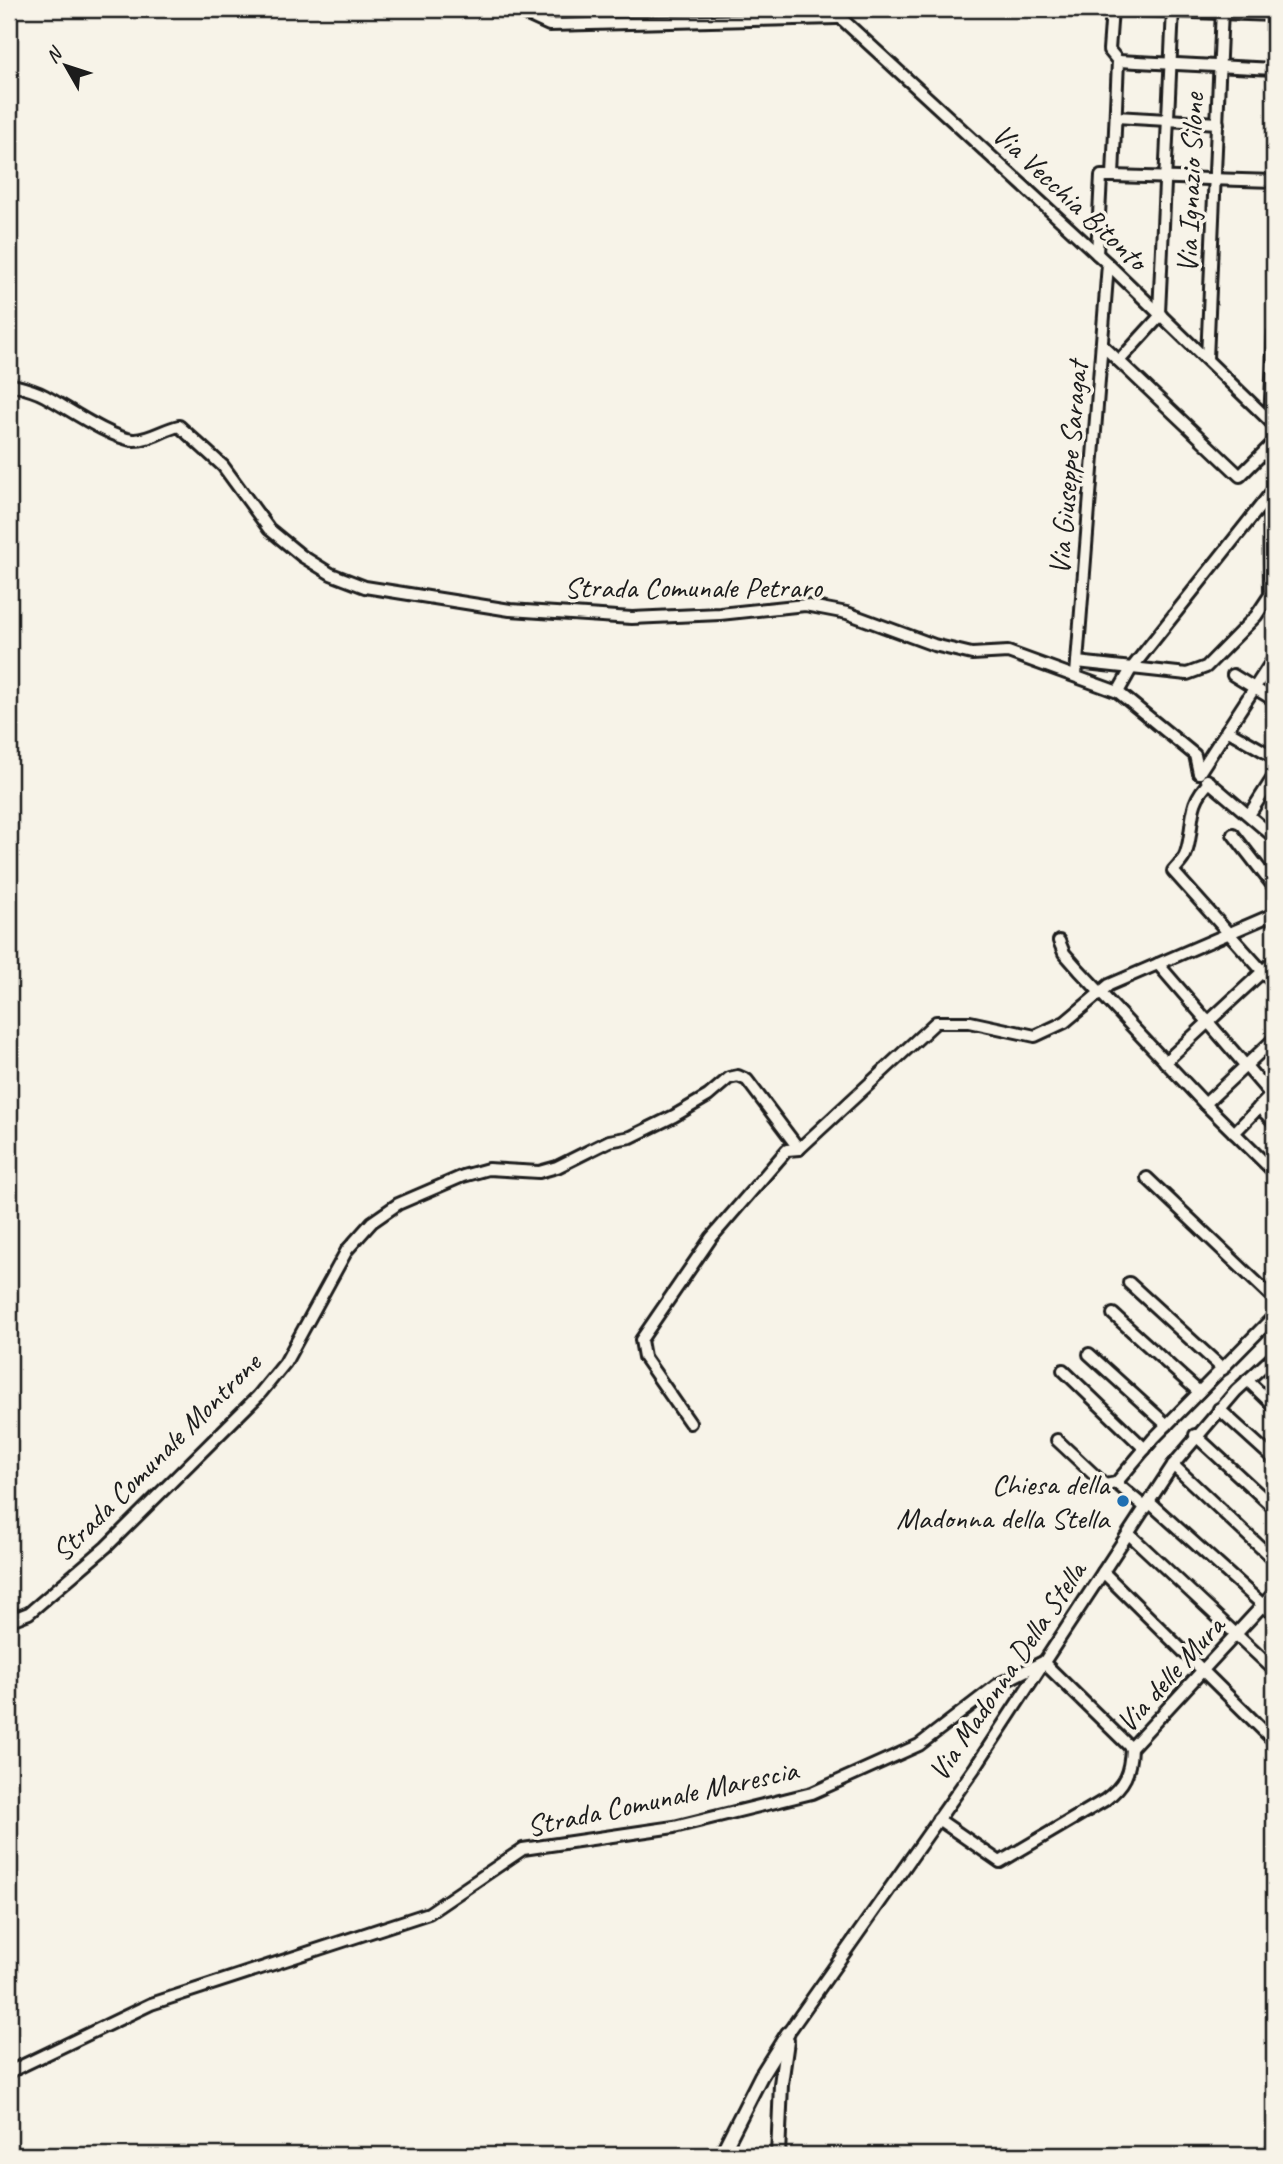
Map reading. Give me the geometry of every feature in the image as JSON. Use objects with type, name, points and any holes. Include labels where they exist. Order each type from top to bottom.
[{"type":"main road","points":[[721,2155],[761,2076],[788,2034]]},
{"type":"main road","points":[[778,2155],[781,2084],[788,2034]]},
{"type":"street","points":[[514,9],[549,25],[834,13]]},
{"type":"street","points":[[1113,176],[1118,61],[1109,50],[1112,9],[1274,15]]},
{"type":"street","points":[[1119,361],[1160,314],[1173,10]]},
{"type":"street","name":"Via Ignazio Silone","points":[[1207,359],[1222,11]]},
{"type":"street","name":"Via Vecchia Bitonto","points":[[834,13],[1108,264],[1272,423]]},
{"type":"street","points":[[1118,61],[1274,69]]},
{"type":"street","points":[[1116,117],[1218,123]]},
{"type":"street","points":[[1097,254],[1101,176],[1274,181]]},
{"type":"street","name":"Via Giuseppe Saragat","points":[[1076,675],[1108,264]]},
{"type":"street","points":[[1272,423],[1274,333]]},
{"type":"street","points":[[1102,345],[1240,476],[1274,442]]},
{"type":"street","name":"Strada Comunale Petraro","points":[[9,384],[43,394],[72,413],[131,440],[147,438],[163,429],[179,426],[223,466],[269,529],[331,574],[365,587],[510,610],[632,618],[805,606],[847,613],[934,645],[972,654],[1008,652],[1118,692],[1195,755],[1199,773]]},
{"type":"street","points":[[1077,663],[1196,673],[1266,603],[1270,594],[1272,492]]},
{"type":"street","points":[[1118,692],[1130,669],[1272,492]]},
{"type":"street","points":[[1274,659],[1199,773],[1274,837]]},
{"type":"street","points":[[1233,676],[1274,700]]},
{"type":"street","points":[[1227,730],[1274,757]]},
{"type":"street","points":[[1249,816],[1274,776]]},
{"type":"street","points":[[1210,782],[1193,802],[1186,855],[1173,871],[1274,984]]},
{"type":"street","points":[[1233,834],[1274,887]]},
{"type":"street","points":[[690,1423],[644,1357],[641,1340],[711,1238],[787,1150],[799,1149],[936,1022],[970,1022],[1035,1037],[1065,1022],[1100,992],[1274,914]]},
{"type":"street","points":[[1059,941],[1064,953],[1165,1062],[1274,1172]]},
{"type":"street","points":[[1165,1062],[1274,961]]},
{"type":"street","points":[[1158,964],[1273,1094],[1234,1133]]},
{"type":"street","points":[[1205,1104],[1274,1039]]},
{"type":"street","name":"Strada Comunale Montrone","points":[[9,1609],[16,1618],[29,1613],[96,1555],[258,1396],[285,1363],[346,1250],[372,1222],[398,1204],[463,1175],[488,1169],[539,1172],[557,1167],[609,1141],[631,1137],[663,1121],[708,1096],[729,1078],[738,1076],[747,1080],[799,1149]]},
{"type":"street","points":[[1259,1107],[1274,1122]]},
{"type":"street","points":[[1147,1178],[1274,1299]]},
{"type":"street","points":[[1129,1283],[1223,1369]]},
{"type":"street","points":[[1114,1314],[1199,1392]]},
{"type":"street","points":[[1058,1440],[1105,1485],[1116,1483],[1167,1424],[1274,1316]]},
{"type":"street","points":[[1089,1354],[1167,1424]]},
{"type":"street","name":"Via Madonna Della Stella","points":[[788,2034],[938,1819],[1173,1465],[1219,1409],[1274,1356]]},
{"type":"street","points":[[1063,1370],[1145,1449]]},
{"type":"street","points":[[1247,1380],[1274,1406]]},
{"type":"street","points":[[1219,1409],[1274,1459]]},
{"type":"street","points":[[1195,1435],[1274,1508]]},
{"type":"street","points":[[1173,1465],[1274,1560]]},
{"type":"street","points":[[1116,1483],[1147,1505],[1274,1615]]},
{"type":"street","points":[[1129,1534],[1274,1670]]},
{"type":"street","points":[[1103,1572],[1274,1741]]},
{"type":"street","name":"Via delle Mura","points":[[938,1819],[1000,1862],[1059,1830],[1121,1789],[1130,1770],[1131,1748],[1204,1672],[1274,1593]]},
{"type":"street","points":[[1043,1662],[1131,1748]]},
{"type":"street","name":"Strada Comunale Marescia","points":[[9,2072],[151,2004],[429,1913],[523,1849],[674,1827],[812,1793],[919,1745],[997,1685],[1043,1662]]},
{"type":"place","name":"Chiesa della Madonna della Stella","points":[[1123,1501]]}]
